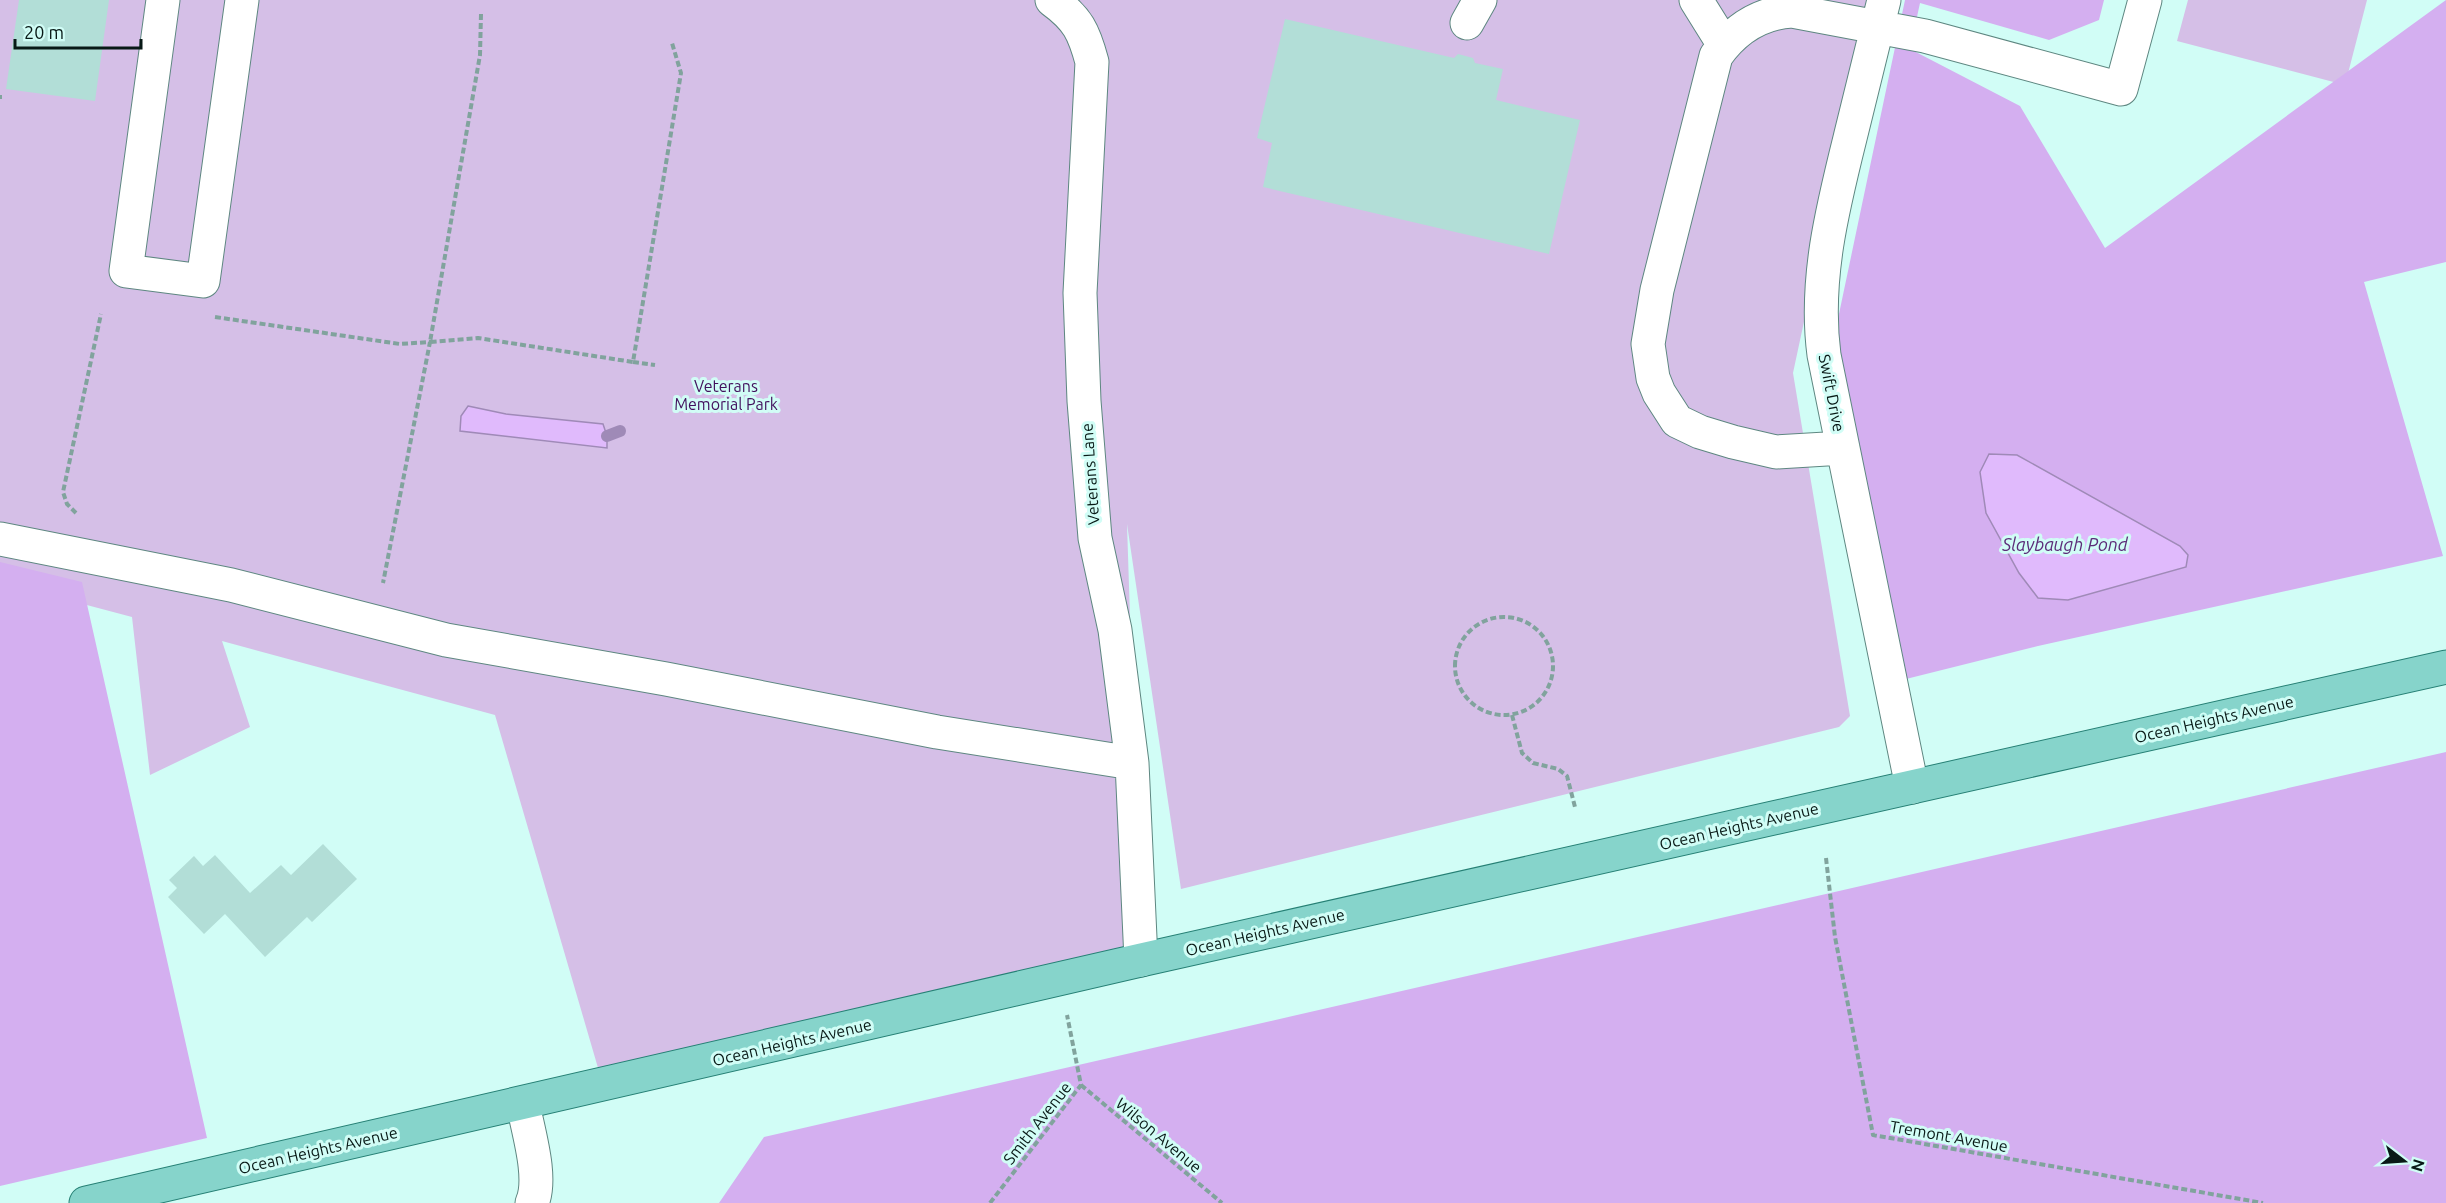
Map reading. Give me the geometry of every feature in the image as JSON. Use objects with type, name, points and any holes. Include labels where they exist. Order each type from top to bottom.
[{"type":"main road","name":"Ocean Heights Avenue","points":[[86,1203],[1141,960],[2446,667]]},
{"type":"street","points":[[163,0],[126,271],[203,282],[242,0]]},
{"type":"street","name":"Veterans Lane","points":[[1052,0],[1069,12],[1080,26],[1092,62],[1080,293],[1084,401],[1095,538],[1114,630],[1132,763],[1141,960]]},
{"type":"street","points":[[1696,0],[1724,45]]},
{"type":"street","points":[[1843,448],[1776,452],[1700,432],[1677,421],[1659,393],[1653,378],[1648,344],[1657,290],[1712,67],[1724,45],[1752,21],[1771,13],[1881,14],[1926,36],[2121,89],[2145,0]]},
{"type":"street","name":"Swift Drive","points":[[1881,14],[1834,201],[1822,280],[1820,325],[1824,355],[1912,787]]},
{"type":"street","points":[[0,539],[231,585],[446,640],[666,679],[937,732],[1132,763]]},
{"type":"street","points":[[523,1104],[536,1180],[532,1203]]},
{"type":"path","points":[[372,582],[383,584],[430,342],[480,56],[481,14]]},
{"type":"path","points":[[633,362],[681,73],[672,43]]},
{"type":"path","points":[[87,516],[75,513],[67,504],[63,492],[101,314]]},
{"type":"path","points":[[211,317],[400,344],[478,338],[655,365]]},
{"type":"path","points":[[1507,616],[1531,625],[1548,643],[1553,660],[1552,676],[1547,690],[1537,702],[1524,711],[1512,715],[1493,714],[1478,709],[1463,692],[1454,670],[1456,653],[1463,638],[1475,626],[1490,618],[1507,616]]},
{"type":"path","points":[[1512,715],[1522,753],[1533,763],[1558,769],[1567,776],[1575,807]]},
{"type":"path","name":"Tremont Avenue","points":[[1826,858],[1835,937],[1873,1135],[2262,1203]]},
{"type":"path","name":"Smith Avenue","points":[[990,1203],[1081,1085],[1059,980]]},
{"type":"path","name":"Wilson Avenue","points":[[1081,1085],[1222,1203]]},
{"type":"green space","name":"Veterans Memorial Park","points":[[0,0],[1873,0],[1793,373],[1850,716],[1839,727],[1181,889],[1127,524],[1141,960],[603,1085],[495,715],[222,641],[250,727],[150,775],[132,617],[0,582]]},
{"type":"green space","points":[[2188,0],[2367,0],[2345,85],[2177,41]]},
{"type":"shaded area","points":[[1905,0],[2104,0],[2099,20],[2049,40],[1920,3],[1910,49],[2020,106],[2105,248],[2446,0],[2446,262],[2364,282],[2443,556],[2038,646],[1890,683],[1819,409]]},
{"type":"shaded area","points":[[0,562],[82,582],[207,1138],[0,1186]]},
{"type":"shaded area","points":[[2446,752],[2446,1203],[719,1203],[764,1137]]},
{"type":"water","points":[[468,406],[506,414],[603,424],[607,436],[607,448],[460,431],[461,416]]},
{"type":"water","name":"Slaybaugh Pond","points":[[1989,454],[2017,455],[2180,546],[2188,555],[2186,567],[2068,600],[2038,598],[2019,573],[1986,513],[1980,472]]},
{"type":"building","points":[[19,0],[109,0],[95,101],[6,89]]},
{"type":"building","points":[[1285,19],[1454,58],[1458,54],[1473,58],[1475,63],[1503,69],[1496,100],[1580,120],[1549,254],[1263,187],[1272,143],[1257,138]]},
{"type":"building","points":[[323,844],[357,879],[312,922],[307,917],[265,957],[225,914],[204,934],[168,897],[177,888],[169,880],[194,856],[203,866],[215,855],[250,893],[281,865],[291,875]]},
{"type":"waterway","points":[[607,436],[620,431]]}]
